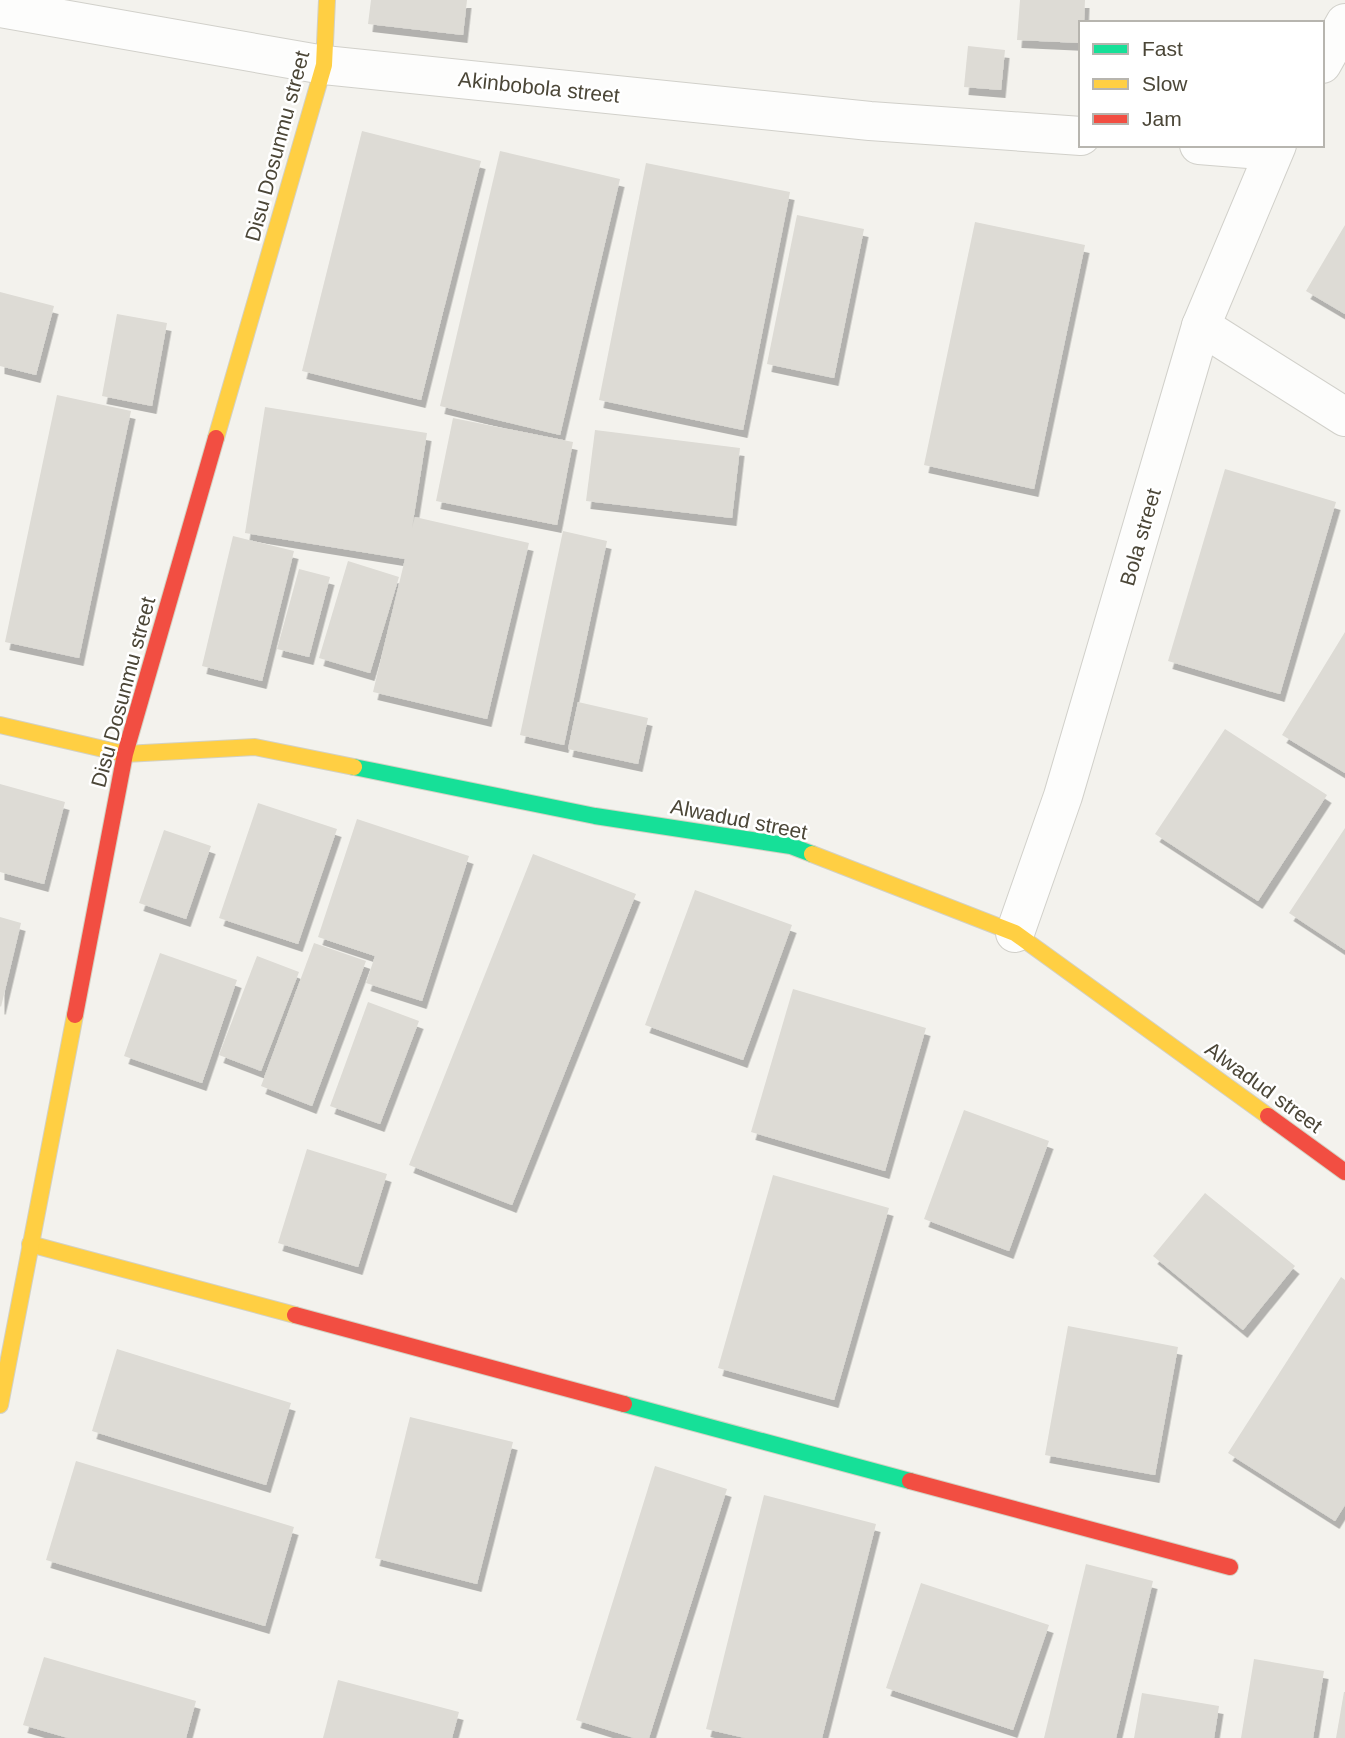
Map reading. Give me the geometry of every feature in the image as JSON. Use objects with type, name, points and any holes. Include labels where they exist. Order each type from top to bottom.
[{"type":"street","name":"Disu Dosunmu street","points":[[0,1405],[125,754],[324,65],[327,0]]},
{"type":"street","name":"Akinbobola street","points":[[0,8],[324,65],[870,121],[1079,136]]},
{"type":"street","points":[[1324,60],[1345,23]]},
{"type":"street","points":[[1250,147],[1275,148]]},
{"type":"street","name":"Bola street","points":[[1015,933],[1063,796],[1201,327],[1275,148]]},
{"type":"street","points":[[1201,327],[1345,417]]},
{"type":"street","name":"Alwadud street","points":[[0,725],[125,754],[256,747],[595,816],[791,846],[1015,933],[1345,1172]]},
{"type":"street","points":[[30,1244],[1230,1567]]},
{"type":"building","points":[[371,0],[467,0],[463,35],[368,24]]},
{"type":"building","points":[[1020,0],[1085,0],[1084,21],[1079,21],[1079,43],[1017,40]]},
{"type":"building","points":[[968,46],[1005,50],[1001,90],[964,87]]},
{"type":"building","points":[[362,131],[481,161],[421,400],[302,371]]},
{"type":"building","points":[[500,151],[620,179],[560,435],[440,406]]},
{"type":"building","points":[[646,163],[790,192],[743,430],[599,400]]},
{"type":"building","points":[[797,215],[864,229],[834,378],[767,364]]},
{"type":"building","points":[[975,222],[1085,245],[1034,489],[924,465]]},
{"type":"building","points":[[1345,225],[1345,314],[1306,291]]},
{"type":"building","points":[[0,292],[54,306],[36,375],[0,366]]},
{"type":"building","points":[[117,314],[167,323],[152,406],[102,396]]},
{"type":"building","points":[[57,395],[131,411],[79,658],[5,642]]},
{"type":"building","points":[[265,407],[427,433],[412,528],[415,517],[529,543],[487,719],[373,692],[405,559],[245,533]]},
{"type":"building","points":[[453,418],[573,442],[557,525],[436,501]]},
{"type":"building","points":[[595,430],[740,448],[732,518],[586,501]]},
{"type":"building","points":[[1225,469],[1336,502],[1280,694],[1168,661]]},
{"type":"building","points":[[563,531],[607,541],[564,745],[520,735]]},
{"type":"building","points":[[233,536],[294,551],[262,681],[202,666]]},
{"type":"building","points":[[348,561],[399,577],[370,673],[319,658]]},
{"type":"building","points":[[299,569],[330,577],[309,657],[277,649]]},
{"type":"building","points":[[1345,632],[1345,773],[1282,735]]},
{"type":"building","points":[[578,702],[648,718],[638,764],[568,749]]},
{"type":"building","points":[[1225,729],[1327,795],[1258,901],[1155,834]]},
{"type":"building","points":[[0,784],[65,802],[44,884],[0,872]]},
{"type":"building","points":[[258,803],[337,829],[298,944],[219,918]]},
{"type":"building","points":[[357,819],[469,856],[422,1001],[366,983],[375,956],[318,937]]},
{"type":"building","points":[[1345,828],[1345,950],[1289,913]]},
{"type":"building","points":[[164,830],[211,846],[186,919],[139,903]]},
{"type":"building","points":[[533,854],[636,894],[512,1205],[409,1165]]},
{"type":"building","points":[[695,890],[792,925],[743,1060],[645,1025]]},
{"type":"building","points":[[0,917],[21,923],[1,1007],[0,1006]]},
{"type":"building","points":[[314,943],[366,961],[312,1106],[261,1086]]},
{"type":"building","points":[[160,953],[237,980],[202,1083],[124,1056]]},
{"type":"building","points":[[257,956],[299,972],[261,1071],[219,1055]]},
{"type":"building","points":[[793,989],[926,1028],[885,1171],[751,1132]]},
{"type":"building","points":[[368,1002],[419,1021],[380,1124],[330,1106]]},
{"type":"building","points":[[964,1110],[1049,1141],[1009,1251],[924,1219]]},
{"type":"building","points":[[307,1149],[387,1174],[358,1267],[278,1243]]},
{"type":"building","points":[[773,1175],[889,1208],[834,1400],[718,1368]]},
{"type":"building","points":[[1205,1193],[1295,1266],[1243,1330],[1153,1256]]},
{"type":"building","points":[[1341,1277],[1345,1280],[1345,1505],[1335,1521],[1228,1453]]},
{"type":"building","points":[[1068,1326],[1178,1347],[1155,1475],[1045,1455]]},
{"type":"building","points":[[117,1349],[291,1403],[266,1485],[92,1431]]},
{"type":"building","points":[[410,1417],[513,1442],[477,1584],[375,1558]]},
{"type":"building","points":[[76,1461],[294,1527],[265,1626],[46,1560]]},
{"type":"building","points":[[655,1466],[727,1489],[649,1738],[634,1738],[576,1720]]},
{"type":"building","points":[[764,1495],[876,1524],[822,1738],[745,1738],[706,1729]]},
{"type":"building","points":[[1086,1564],[1153,1581],[1116,1738],[1044,1738]]},
{"type":"building","points":[[921,1583],[1049,1625],[1013,1730],[886,1688]]},
{"type":"building","points":[[44,1657],[196,1701],[186,1738],[68,1738],[23,1725]]},
{"type":"building","points":[[1254,1659],[1324,1671],[1313,1738],[1241,1738]]},
{"type":"building","points":[[338,1680],[459,1712],[452,1738],[323,1738]]},
{"type":"building","points":[[1344,1692],[1345,1738],[1336,1738]]},
{"type":"building","points":[[1142,1693],[1219,1706],[1214,1738],[1134,1738]]},
{"type":"traffic: fast","points":[[354,767],[595,816],[791,846],[812,854]]},
{"type":"traffic: fast","points":[[624,1404],[910,1481]]},
{"type":"traffic: slow","points":[[216,438],[324,65],[327,0]]},
{"type":"traffic: slow","points":[[0,725],[125,754],[255,747],[354,767]]},
{"type":"traffic: slow","points":[[812,854],[1015,933],[1268,1116]]},
{"type":"traffic: slow","points":[[0,1405],[75,1015]]},
{"type":"traffic: slow","points":[[30,1244],[295,1315]]},
{"type":"traffic: jam","points":[[75,1015],[125,754],[216,438]]},
{"type":"traffic: jam","points":[[1268,1116],[1345,1172]]},
{"type":"traffic: jam","points":[[295,1315],[624,1404]]},
{"type":"traffic: jam","points":[[910,1481],[1230,1567]]}]
